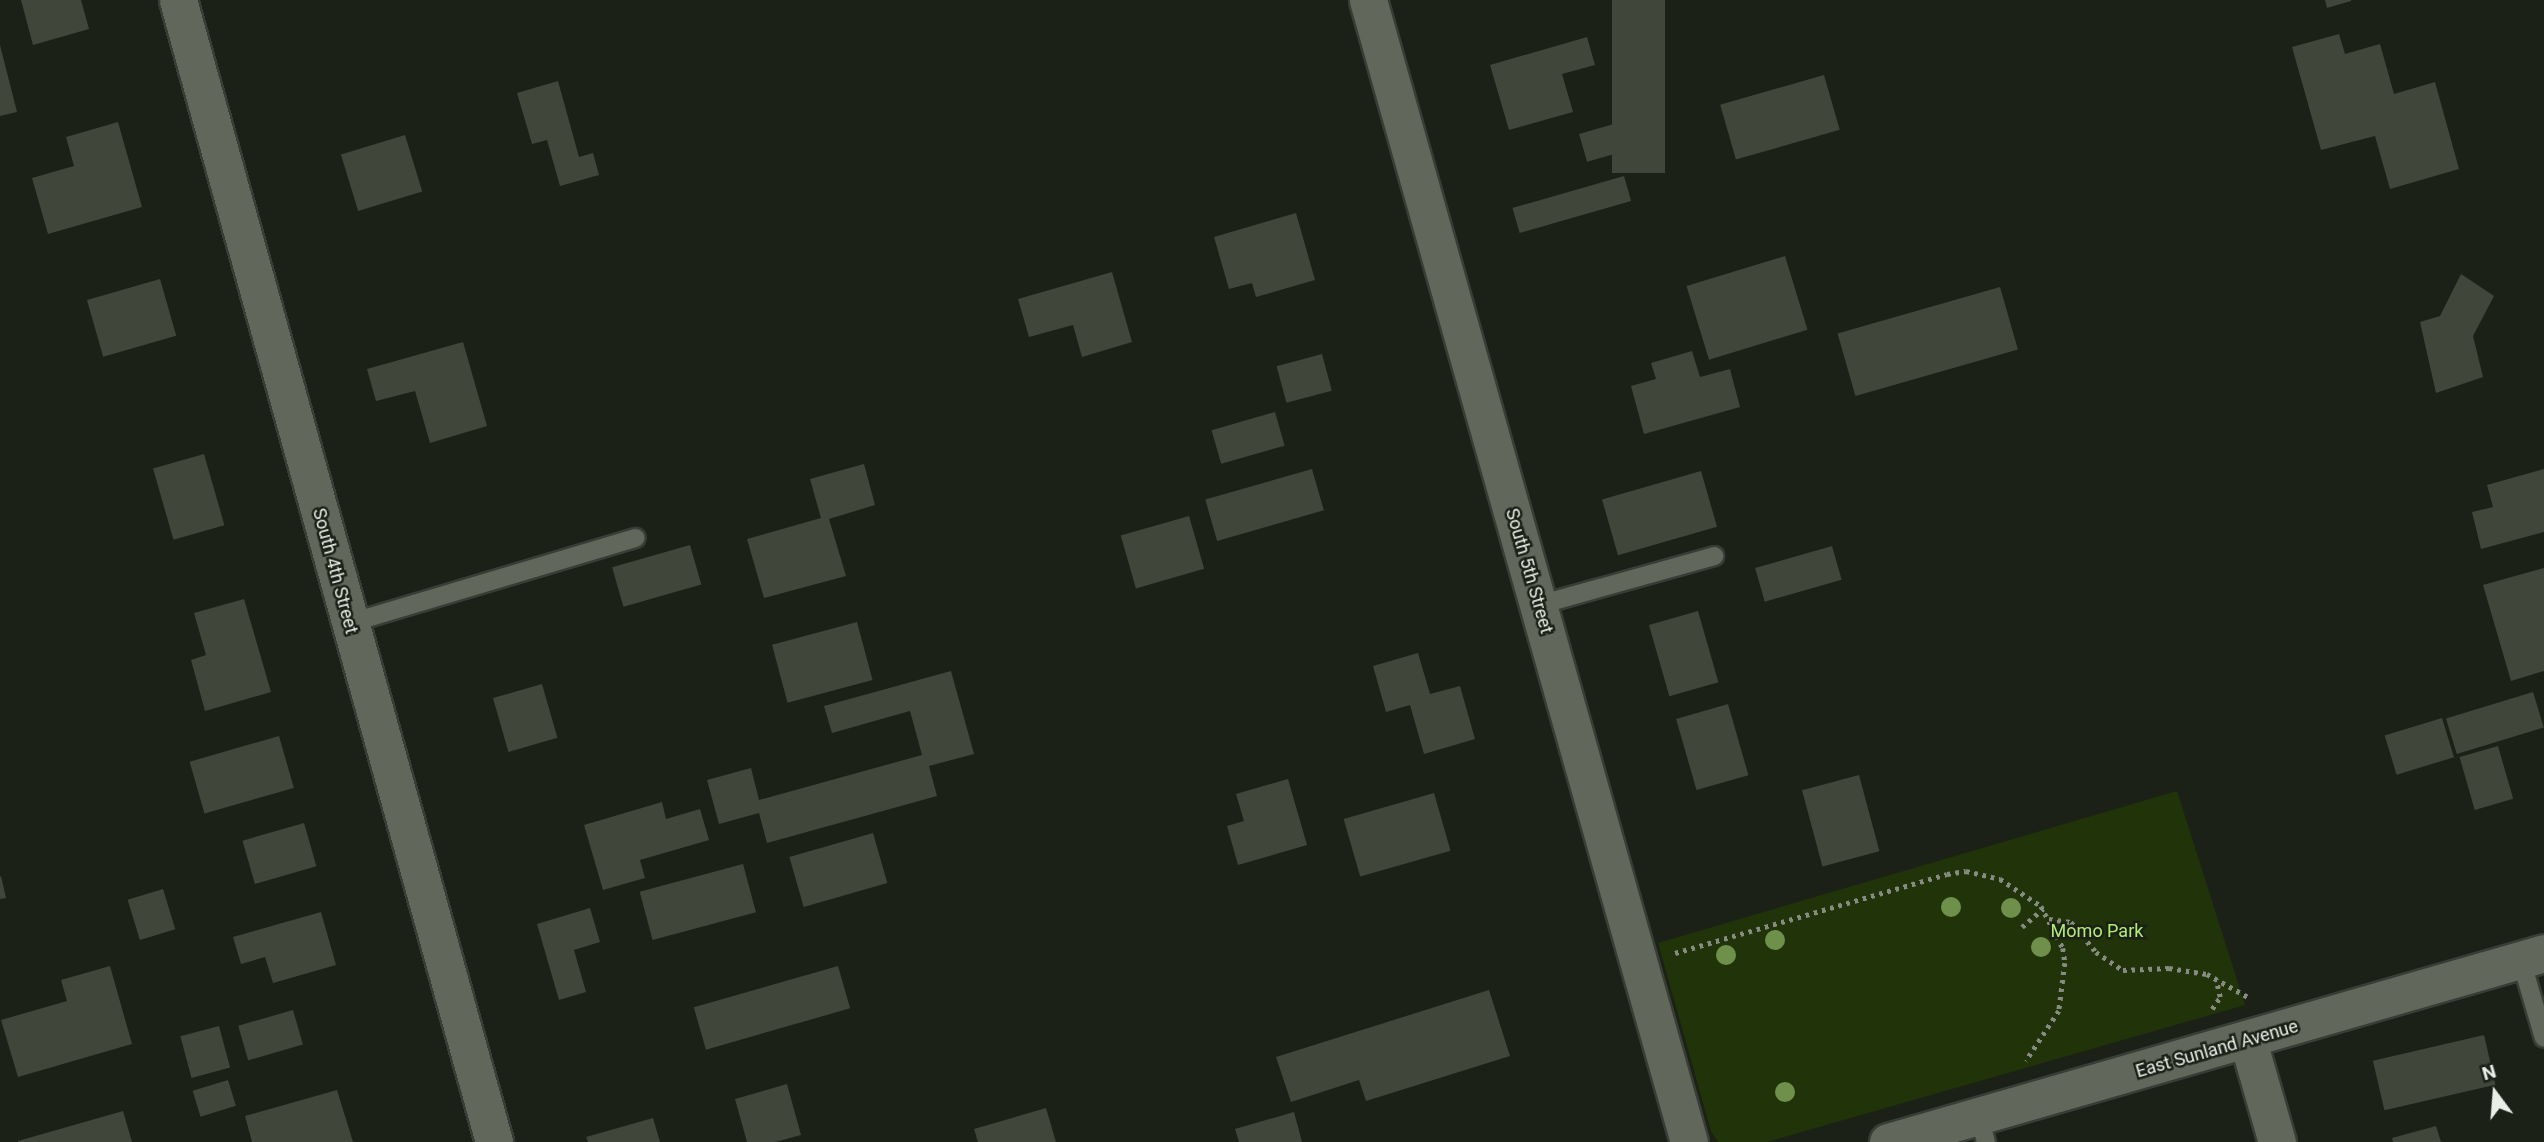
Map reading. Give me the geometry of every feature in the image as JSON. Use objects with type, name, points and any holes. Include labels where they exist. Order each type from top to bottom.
[{"type":"street","name":"South 4th Street","points":[[178,0],[494,1142]]},
{"type":"street","name":"South 5th Street","points":[[1368,0],[1689,1142]]},
{"type":"street","name":"East Sunland Avenue","points":[[1888,1142],[1982,1129],[2248,1041],[2533,956]]},
{"type":"street","points":[[2248,1041],[2277,1142]]},
{"type":"lane","points":[[349,623],[636,538]]},
{"type":"lane","points":[[1539,605],[1714,556]]},
{"type":"lane","points":[[2533,956],[2544,1038]]},
{"type":"path","points":[[1668,955],[1947,874],[1966,871],[2000,879],[2043,909],[2065,963],[2059,1011],[2023,1064]]},
{"type":"path","points":[[2022,927],[2043,909]]},
{"type":"path","points":[[2049,919],[2071,922],[2096,952],[2123,970],[2169,968],[2216,978],[2250,998]]},
{"type":"path","points":[[2212,1009],[2220,997],[2216,978]]},
{"type":"green space","name":"Momo Park","points":[[2177,791],[2245,1005],[1767,1142],[1718,1142],[1711,1131],[1658,943]]},
{"type":"building","points":[[21,0],[81,0],[89,29],[33,45]]},
{"type":"building","points":[[1612,0],[1665,0],[1665,173],[1612,173]]},
{"type":"building","points":[[2325,0],[2351,0],[2351,1],[2327,8]]},
{"type":"building","points":[[2339,34],[2345,54],[2380,44],[2394,94],[2435,82],[2459,169],[2390,189],[2375,136],[2321,150],[2292,47]]},
{"type":"building","points":[[1587,37],[1595,65],[1562,74],[1573,112],[1509,130],[1490,65]]},
{"type":"building","points":[[0,45],[17,112],[0,116]]},
{"type":"building","points":[[1824,75],[1840,130],[1736,160],[1720,105]]},
{"type":"building","points":[[558,81],[579,157],[593,153],[599,175],[560,186],[547,140],[532,144],[517,93]]},
{"type":"building","points":[[1631,119],[1639,147],[1587,162],[1579,134]]},
{"type":"building","points":[[118,122],[142,207],[48,234],[32,178],[74,166],[66,137]]},
{"type":"building","points":[[405,135],[422,191],[358,211],[341,155]]},
{"type":"building","points":[[1624,176],[1631,201],[1520,233],[1512,208]]},
{"type":"building","points":[[1296,213],[1315,280],[1256,297],[1252,283],[1229,289],[1214,237]]},
{"type":"building","points":[[1785,256],[1808,330],[1709,360],[1687,286]]},
{"type":"building","points":[[1112,272],[1132,342],[1082,357],[1073,325],[1029,337],[1018,299]]},
{"type":"building","points":[[2461,274],[2494,296],[2473,336],[2483,377],[2436,393],[2420,322],[2440,316]]},
{"type":"building","points":[[160,279],[176,336],[103,357],[87,300]]},
{"type":"building","points":[[2000,287],[2018,349],[1855,396],[1838,334]]},
{"type":"building","points":[[463,342],[487,426],[430,443],[415,391],[376,401],[367,369]]},
{"type":"building","points":[[1692,351],[1700,377],[1730,369],[1740,407],[1644,434],[1631,386],[1656,379],[1651,363]]},
{"type":"building","points":[[1322,354],[1332,391],[1286,403],[1277,366]]},
{"type":"building","points":[[1275,412],[1285,446],[1221,464],[1212,430]]},
{"type":"building","points":[[204,454],[224,525],[173,540],[153,469]]},
{"type":"building","points":[[864,464],[875,505],[829,519],[846,576],[764,598],[747,539],[821,518],[810,479]]},
{"type":"building","points":[[1312,469],[1324,510],[1217,541],[1205,500]]},
{"type":"building","points":[[2544,469],[2544,532],[2481,549],[2472,512],[2493,507],[2487,485]]},
{"type":"building","points":[[1701,471],[1717,527],[1618,555],[1602,499]]},
{"type":"building","points":[[1189,516],[1204,569],[1136,588],[1121,536]]},
{"type":"building","points":[[690,545],[701,584],[623,607],[612,567]]},
{"type":"building","points":[[1832,546],[1842,580],[1765,602],[1755,568]]},
{"type":"building","points":[[2544,568],[2544,671],[2511,681],[2483,585]]},
{"type":"building","points":[[244,599],[271,692],[205,711],[191,660],[206,655],[194,613]]},
{"type":"building","points":[[1698,611],[1718,682],[1669,696],[1649,625]]},
{"type":"building","points":[[857,622],[873,680],[788,703],[772,645]]},
{"type":"building","points":[[1418,653],[1430,694],[1460,686],[1475,739],[1424,754],[1410,705],[1386,712],[1373,666]]},
{"type":"building","points":[[951,671],[974,754],[929,766],[937,796],[767,843],[759,813],[719,824],[707,780],[751,768],[759,800],[922,755],[910,711],[832,733],[824,706]]},
{"type":"building","points":[[542,684],[557,738],[508,752],[493,698]]},
{"type":"building","points":[[2533,692],[2544,727],[2457,754],[2446,719]]},
{"type":"building","points":[[1728,704],[1748,775],[1696,790],[1676,719]]},
{"type":"building","points":[[2442,718],[2454,757],[2397,775],[2385,736]]},
{"type":"building","points":[[279,736],[294,788],[204,814],[190,762]]},
{"type":"building","points":[[2498,746],[2513,799],[2475,810],[2460,757]]},
{"type":"building","points":[[1859,775],[1879,851],[1822,867],[1802,790]]},
{"type":"building","points":[[1288,779],[1307,845],[1238,865],[1227,826],[1244,821],[1236,794]]},
{"type":"building","points":[[1434,793],[1451,851],[1360,877],[1344,819]]},
{"type":"building","points":[[662,802],[666,819],[700,809],[709,840],[640,860],[645,878],[603,890],[584,825]]},
{"type":"building","points":[[304,823],[316,866],[255,884],[242,841]]},
{"type":"building","points":[[873,833],[887,883],[804,907],[789,857]]},
{"type":"building","points":[[743,864],[756,912],[653,940],[640,892]]},
{"type":"building","points":[[0,877],[6,898],[0,899]]},
{"type":"building","points":[[163,889],[175,929],[140,940],[128,900]]},
{"type":"building","points":[[590,908],[600,942],[574,950],[586,992],[559,1000],[537,924]]},
{"type":"building","points":[[321,912],[336,965],[273,983],[265,957],[241,964],[233,937]]},
{"type":"building","points":[[110,966],[132,1044],[18,1077],[1,1020],[67,1001],[61,980]]},
{"type":"building","points":[[838,966],[850,1008],[706,1050],[694,1007]]},
{"type":"building","points":[[1489,990],[1510,1056],[1366,1101],[1359,1080],[1291,1102],[1276,1057]]},
{"type":"building","points":[[293,1010],[303,1045],[248,1060],[238,1026]]},
{"type":"building","points":[[219,1026],[230,1068],[191,1078],[180,1036]]},
{"type":"building","points":[[2484,1035],[2495,1085],[2384,1110],[2373,1061]]},
{"type":"building","points":[[228,1080],[236,1106],[201,1117],[193,1091]]},
{"type":"building","points":[[787,1084],[801,1135],[775,1142],[747,1142],[735,1099]]},
{"type":"building","points":[[337,1090],[353,1142],[252,1142],[245,1116]]},
{"type":"building","points":[[1046,1108],[1056,1142],[978,1142],[974,1129]]},
{"type":"building","points":[[123,1111],[132,1142],[18,1142],[18,1141]]},
{"type":"building","points":[[1294,1112],[1302,1142],[1239,1142],[1235,1129]]},
{"type":"building","points":[[653,1118],[660,1142],[588,1142],[586,1137]]},
{"type":"building","points":[[2436,1126],[2441,1142],[2393,1142],[2392,1138]]}]
